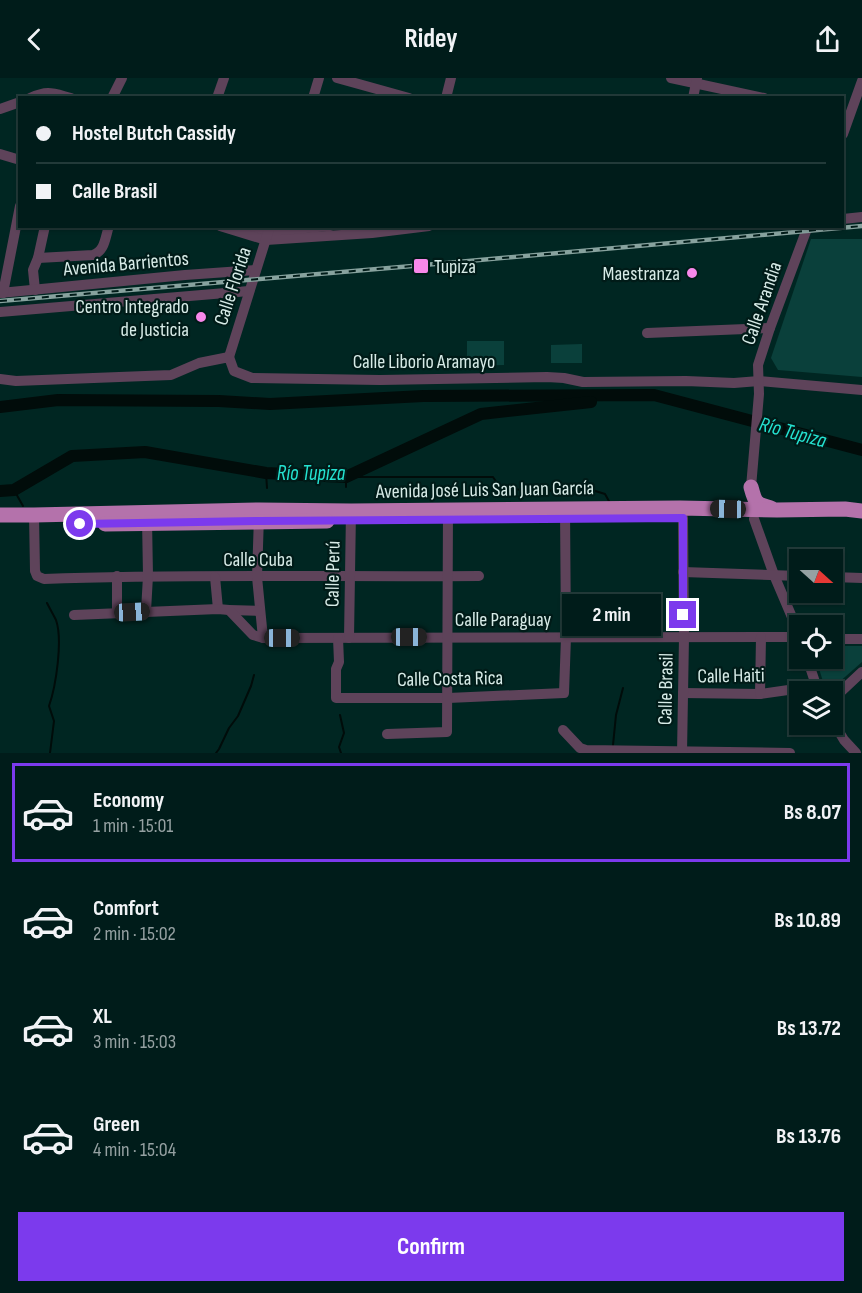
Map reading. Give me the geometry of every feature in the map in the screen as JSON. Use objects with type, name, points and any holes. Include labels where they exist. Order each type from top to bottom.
[{"type":"highway","points":[[728,509],[745,501],[751,487]]},
{"type":"highway","points":[[751,487],[755,501],[760,505],[777,510]]},
{"type":"highway","name":"Avenida José Luis San Juan García","points":[[0,524],[35,520],[259,516],[448,515],[728,509],[862,511]]},
{"type":"highway","name":"Avenida José Luis San Juan García","points":[[565,513],[683,518],[862,520]]},
{"type":"highway","name":"Avenida José Luis San Juan García","points":[[0,515],[35,520]]},
{"type":"street","points":[[113,96],[122,78]]},
{"type":"street","points":[[218,96],[224,78]]},
{"type":"street","points":[[314,96],[319,78]]},
{"type":"street","points":[[337,78],[403,96]]},
{"type":"street","points":[[446,96],[451,78]]},
{"type":"street","points":[[671,78],[696,81],[756,96]]},
{"type":"street","points":[[693,96],[696,81]]},
{"type":"street","points":[[862,81],[846,116],[862,120]]},
{"type":"street","points":[[34,96],[49,92],[63,96]]},
{"type":"street","points":[[0,110],[18,103]]},
{"type":"street","points":[[0,154],[18,159]]},
{"type":"street","points":[[0,161],[18,166]]},
{"type":"street","points":[[2,293],[18,216]]},
{"type":"street","points":[[844,219],[862,217]]},
{"type":"street","points":[[36,290],[33,270],[45,228]]},
{"type":"street","points":[[38,258],[99,253],[108,228]]},
{"type":"street","points":[[236,228],[268,232],[372,232],[402,228]]},
{"type":"street","points":[[268,232],[309,228]]},
{"type":"street","name":"Calle Arandia","points":[[751,487],[759,394],[758,365],[807,228]]},
{"type":"street","name":"Calle Florida","points":[[228,357],[268,232]]},
{"type":"street","name":"Avenida Barrientos","points":[[2,293],[256,270]]},
{"type":"street","name":"Avenida Barrientos","points":[[0,312],[249,291]]},
{"type":"street","points":[[647,333],[770,328]]},
{"type":"street","points":[[0,379],[16,381],[171,375],[199,363],[228,357]]},
{"type":"street","name":"Calle Liborio Aramayo","points":[[228,357],[234,371],[252,378],[380,380],[547,377],[583,382],[734,383],[759,381],[862,390]]},
{"type":"street","points":[[565,513],[566,637]]},
{"type":"street","points":[[387,734],[447,732],[448,515]]},
{"type":"street","points":[[215,576],[223,610],[254,635],[263,638],[257,577],[259,516]]},
{"type":"street","name":"Calle Perú","points":[[336,698],[336,669],[344,638],[351,576],[351,516]]},
{"type":"street","points":[[147,518],[147,611]]},
{"type":"street","name":"Calle Brasil","points":[[682,753],[683,518]]},
{"type":"street","points":[[754,519],[791,615]]},
{"type":"street","name":"Calle Cuba","points":[[35,520],[35,571],[37,576],[44,579],[117,576],[479,576]]},
{"type":"street","points":[[683,572],[789,576]]},
{"type":"street","points":[[117,576],[117,613]]},
{"type":"street","points":[[843,577],[862,578]]},
{"type":"street","points":[[74,615],[147,611],[260,611]]},
{"type":"street","name":"Calle Paraguay","points":[[263,638],[789,636]]},
{"type":"street","name":"Calle Costa Rica","points":[[336,698],[448,698],[564,693],[566,637]]},
{"type":"street","points":[[760,694],[761,637]]},
{"type":"street","points":[[843,639],[862,639]]},
{"type":"street","points":[[843,689],[862,672]]},
{"type":"street","name":"Calle Haiti","points":[[683,693],[760,694],[789,691]]},
{"type":"street","points":[[563,730],[580,748],[586,750],[790,753]]},
{"type":"street","points":[[841,735],[856,753]]},
{"type":"shaded area","points":[[811,239],[862,239],[862,377],[778,370],[771,358]]},
{"type":"shaded area","points":[[467,341],[504,341],[504,365],[467,366]]},
{"type":"shaded area","points":[[582,344],[582,363],[551,363],[551,345]]},
{"type":"shaded area","points":[[843,646],[862,646],[862,662],[840,681],[823,681],[819,669],[843,669]]},
{"type":"waterway","name":"Río Tupiza","points":[[0,407],[58,400],[219,401],[270,404],[423,396],[654,395],[862,450]]},
{"type":"waterway","name":"Río Tupiza","points":[[0,491],[14,490],[72,456],[145,452],[266,473],[346,477],[481,414],[591,402]]},
{"type":"waterway","points":[[266,473],[267,488]]},
{"type":"waterway","points":[[346,487],[346,477],[493,477],[501,489],[592,490],[605,494],[610,503]]},
{"type":"waterway","points":[[14,490],[23,506]]},
{"type":"waterway","points":[[47,603],[56,620],[59,639],[56,675],[49,706],[54,721],[50,753]]},
{"type":"waterway","points":[[216,753],[238,716],[254,675]]},
{"type":"waterway","points":[[613,745],[616,715],[623,688]]},
{"type":"waterway","points":[[340,715],[344,733],[339,747],[341,753]]},
{"type":"railway","points":[[844,228],[862,226]]},
{"type":"railway","points":[[0,301],[840,228]]},
{"type":"place","name":"Tupiza","points":[[421,266]]},
{"type":"place","name":"Maestranza","points":[[692,273]]},
{"type":"place","name":"Centro Integrado de Justicia","points":[[201,317]]},
{"type":"route","points":[[80,524],[683,518],[683,615]]}]
